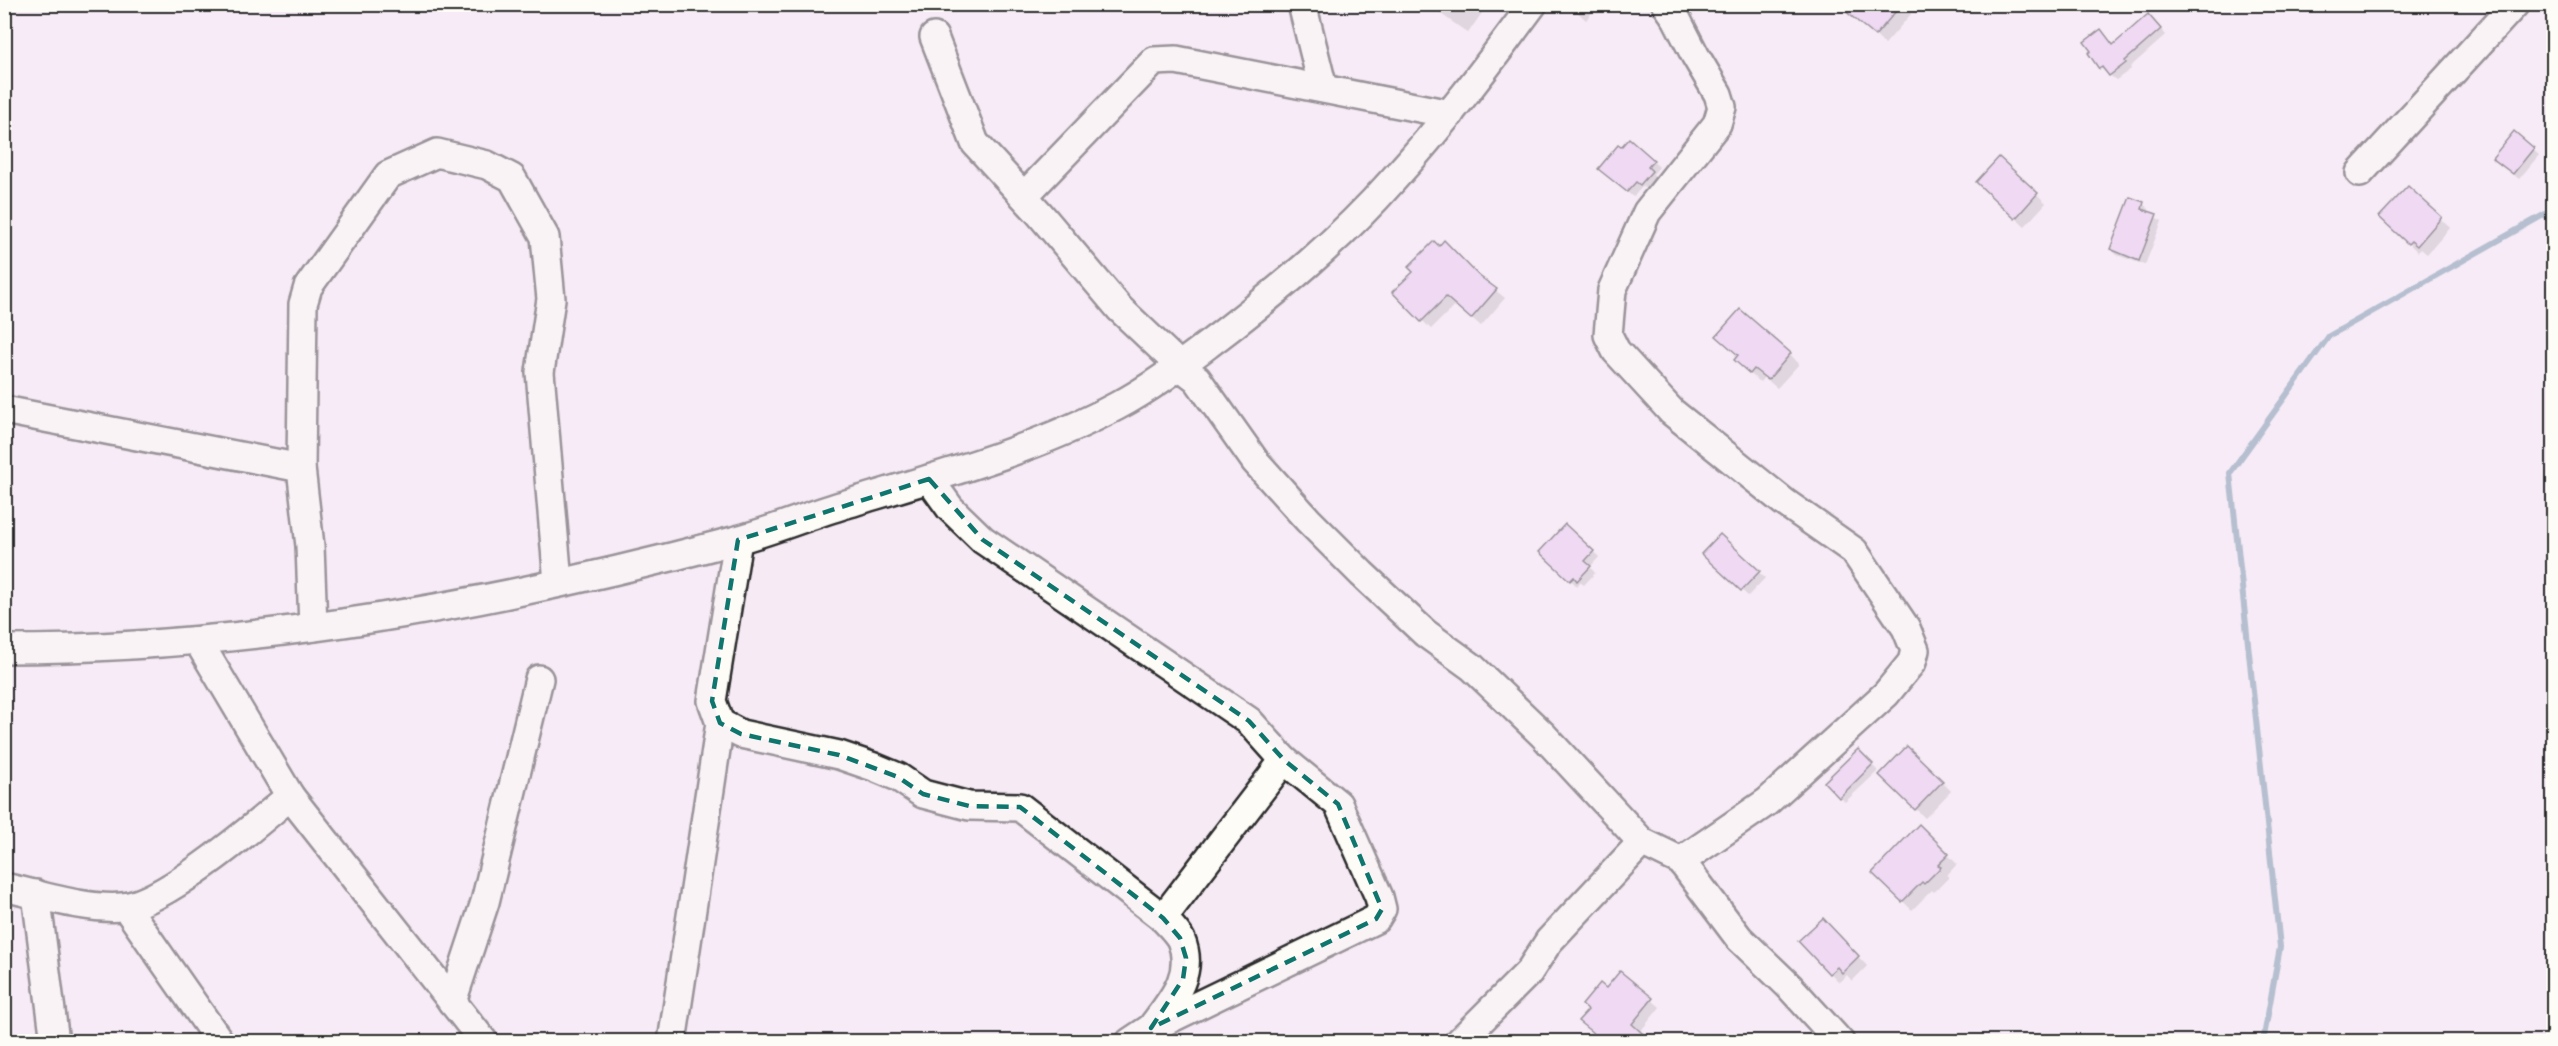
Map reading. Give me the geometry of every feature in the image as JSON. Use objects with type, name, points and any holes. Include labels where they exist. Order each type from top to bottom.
[{"type":"street","points":[[1302,4],[1323,88]]},
{"type":"street","points":[[4,649],[74,649],[198,641],[313,627],[478,600],[738,540],[929,479],[1053,436],[1119,405],[1180,366],[1252,311],[1340,235],[1390,184],[1450,114],[1533,4]]},
{"type":"street","points":[[1666,4],[1718,94],[1722,107],[1718,124],[1647,212],[1612,290],[1608,335],[1616,351],[1672,412],[1784,502],[1854,551],[1906,628],[1916,650],[1912,662],[1886,694],[1767,802],[1681,861]]},
{"type":"street","points":[[2360,173],[2516,4]]},
{"type":"street","points":[[934,37],[975,143],[1024,196],[1120,309],[1180,366],[1197,379],[1255,461],[1323,535],[1425,633],[1480,675],[1543,735],[1642,842],[1681,861],[1739,938],[1789,986],[1840,1041]]},
{"type":"street","points":[[1024,196],[1154,62],[1176,60],[1450,114]]},
{"type":"street","points":[[313,627],[310,546],[301,468],[303,304],[308,287],[344,233],[388,175],[437,153],[487,165],[512,178],[544,237],[550,299],[540,372],[558,582]]},
{"type":"street","points":[[4,410],[301,468]]},
{"type":"street","points":[[929,479],[950,508],[983,540],[1249,721],[1284,760],[1338,804],[1382,909],[1376,919],[1140,1035]]},
{"type":"street","points":[[672,1041],[720,723],[712,701],[738,540]]},
{"type":"street","points":[[198,641],[290,796],[484,1041]]},
{"type":"street","points":[[452,1002],[485,902],[538,679]]},
{"type":"street","points":[[720,723],[741,734],[839,755],[874,767],[898,777],[923,794],[969,806],[1020,807],[1163,918],[1180,938],[1186,958],[1183,979],[1174,997],[1140,1035]]},
{"type":"street","points":[[1163,918],[1284,760]]},
{"type":"street","points":[[4,887],[105,908],[126,907],[167,890],[247,833],[290,796]]},
{"type":"street","points":[[1459,1041],[1529,972],[1549,941],[1642,842]]},
{"type":"street","points":[[36,894],[55,1041]]},
{"type":"street","points":[[126,907],[220,1041]]},
{"type":"highlighted area","points":[[929,479],[983,540],[1249,721],[1284,760],[1338,804],[1382,909],[1376,919],[1151,1028],[1183,979],[1186,958],[1180,938],[1163,918],[1020,807],[969,806],[923,794],[898,777],[839,755],[741,734],[720,723],[712,701],[738,540]]},
{"type":"building","points":[[1837,4],[1902,4],[1875,36]]},
{"type":"building","points":[[2148,14],[2161,29],[2109,76],[2102,67],[2099,69],[2088,53],[2091,51],[2084,42],[2101,29],[2113,45]]},
{"type":"building","points":[[2514,131],[2534,148],[2513,174],[2492,158]]},
{"type":"building","points":[[1629,138],[1654,160],[1648,167],[1652,171],[1640,185],[1636,182],[1627,192],[1598,169],[1618,145],[1621,147]]},
{"type":"building","points":[[1999,157],[2038,193],[2015,219],[1976,182]]},
{"type":"building","points":[[2408,186],[2442,217],[2417,246],[2411,241],[2408,244],[2379,217]]},
{"type":"building","points":[[2130,197],[2144,202],[2142,209],[2157,214],[2139,261],[2110,249]]},
{"type":"building","points":[[1444,240],[1478,275],[1497,289],[1471,319],[1446,297],[1421,322],[1392,292],[1413,272],[1408,267],[1434,241],[1439,246]]},
{"type":"building","points":[[1740,309],[1791,353],[1768,380],[1754,369],[1750,374],[1734,360],[1738,355],[1716,336]]},
{"type":"building","points":[[1565,524],[1594,551],[1585,561],[1591,566],[1577,581],[1574,577],[1570,581],[1539,552]]},
{"type":"building","points":[[1720,534],[1760,571],[1741,591],[1701,554]]},
{"type":"building","points":[[1907,746],[1943,781],[1915,810],[1879,775]]},
{"type":"building","points":[[1858,749],[1873,764],[1839,798],[1824,782]]},
{"type":"building","points":[[1919,824],[1949,854],[1938,865],[1941,867],[1902,902],[1872,873]]},
{"type":"building","points":[[1823,918],[1859,956],[1842,973],[1837,967],[1829,974],[1798,941]]},
{"type":"building","points":[[1620,971],[1653,998],[1632,1024],[1651,1041],[1603,1041],[1578,1021],[1588,1010],[1582,1005],[1600,983],[1606,988]]},
{"type":"waterway","points":[[2263,1042],[2280,947],[2230,473],[2329,336],[2554,209]]}]
